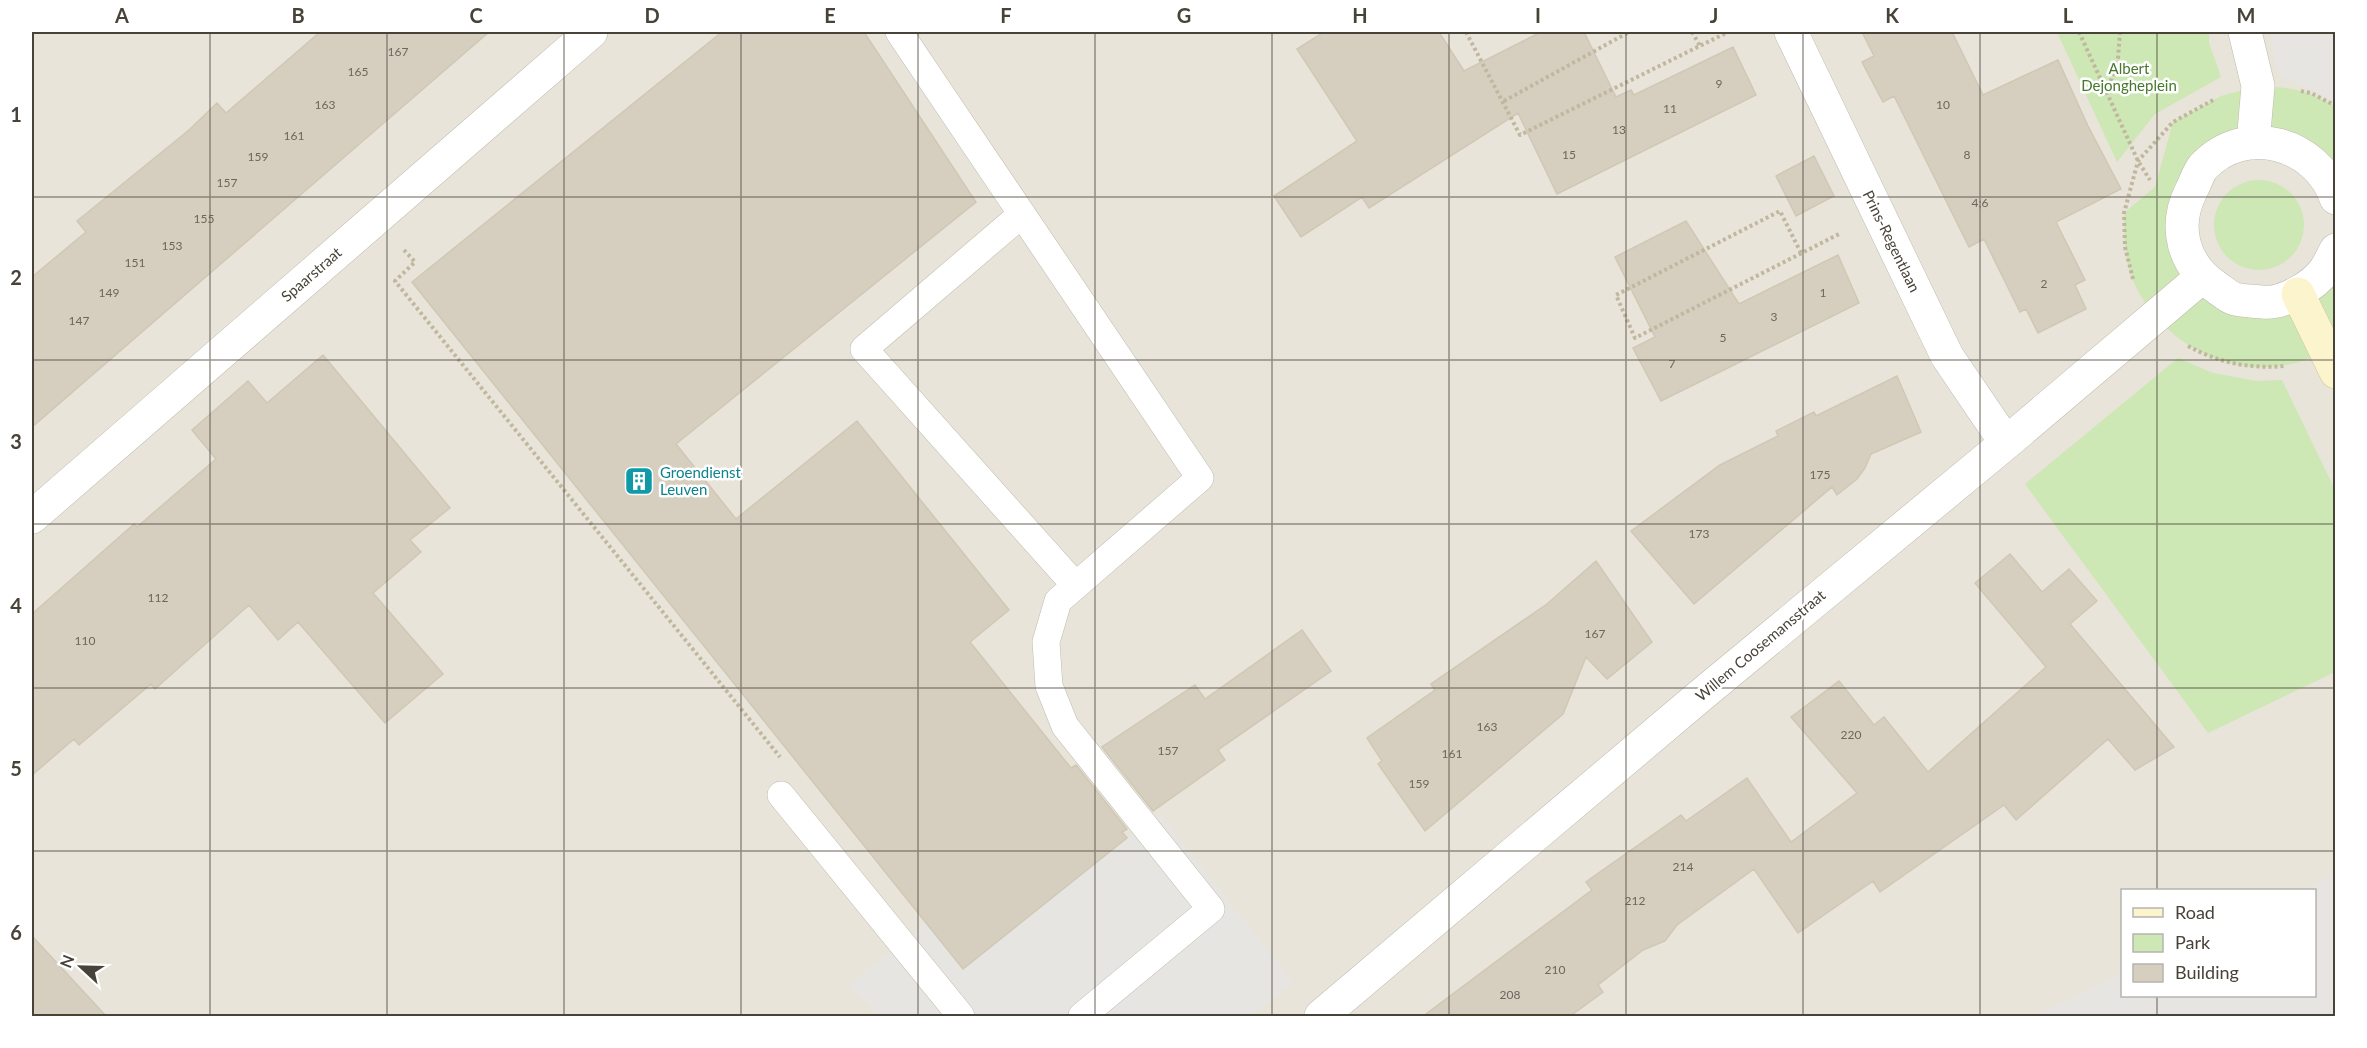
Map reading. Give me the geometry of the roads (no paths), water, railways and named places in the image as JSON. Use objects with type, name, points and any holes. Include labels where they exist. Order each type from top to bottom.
[{"type":"street","name":"Spaarstraat","points":[[32,517],[591,32]]},
{"type":"street","name":"Prins-Regentlaan","points":[[1791,32],[1947,356],[2007,443]]},
{"type":"street","points":[[2245,32],[2258,86],[2253,143]]},
{"type":"street","points":[[2336,198],[2330,182],[2306,156],[2284,145],[2253,143],[2226,150],[2203,168],[2185,203],[2181,223],[2187,253],[2202,277],[2233,298],[2268,303],[2298,294],[2325,271],[2336,250]]},
{"type":"street","name":"Willem Coosemansstraat","points":[[1321,1017],[1700,696],[1920,512],[2007,443],[2202,277]]},
{"type":"street","points":[[2298,294],[2336,372]]},
{"type":"lane","points":[[899,32],[1200,478],[1058,602],[1046,642],[1049,686],[1065,726],[1211,909],[1082,1017]]},
{"type":"lane","points":[[1022,214],[864,349],[1076,586]]},
{"type":"lane","points":[[781,795],[961,1017]]},
{"type":"place","name":"Groendienst Leuven","points":[[639,481]]},
{"type":"park label","name":"Albert Dejongheplein","points":[[2129,76]]}]
